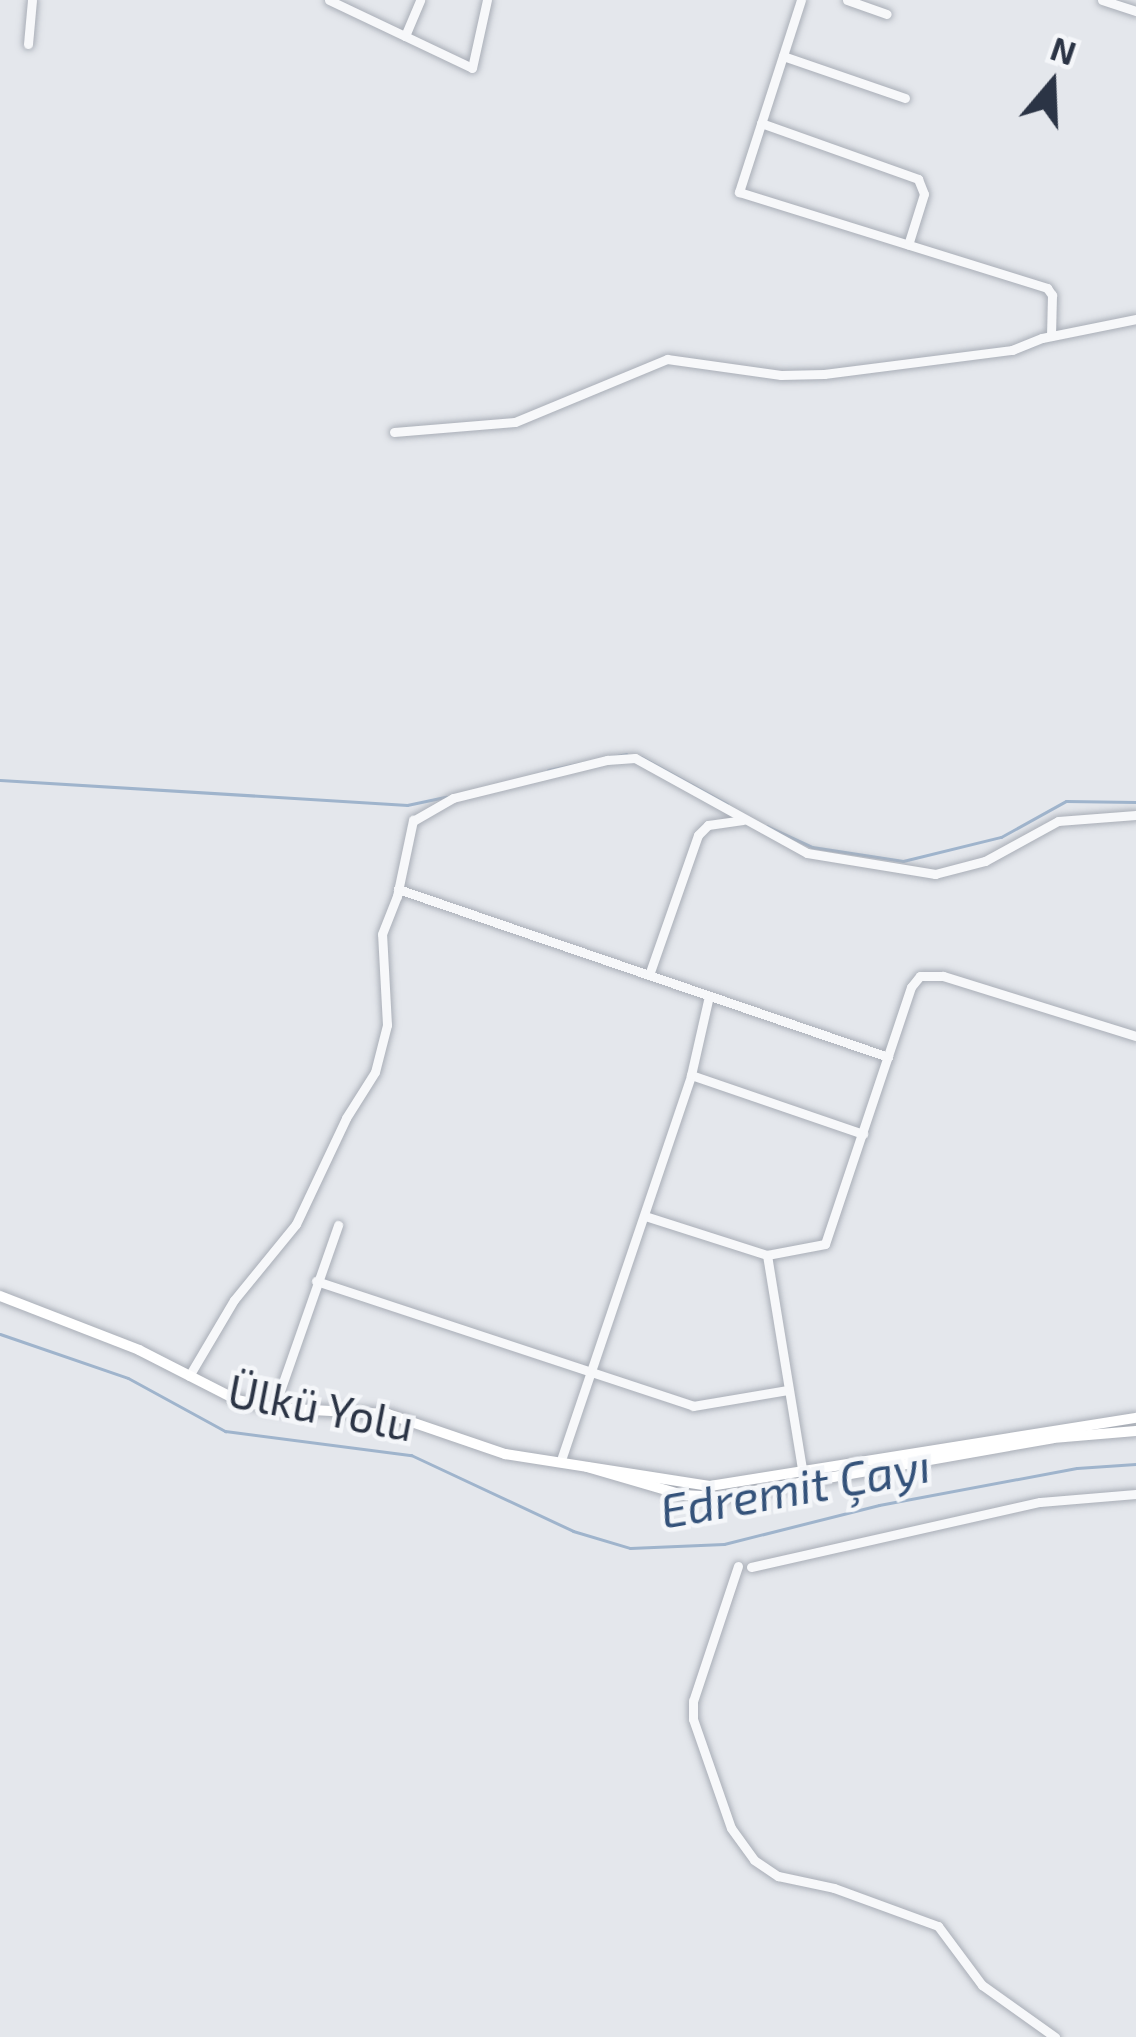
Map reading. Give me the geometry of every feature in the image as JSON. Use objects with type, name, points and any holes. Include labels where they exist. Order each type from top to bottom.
[{"type":"main road","name":"Ülkü Yolu","points":[[0,1296],[139,1350],[237,1400],[274,1408],[388,1414],[505,1454],[561,1460],[601,1475],[700,1497],[1136,1418]]},
{"type":"main road","name":"Ülkü Yolu","points":[[803,1477],[1053,1438],[1136,1431]]},
{"type":"street","points":[[28,44],[32,0]]},
{"type":"street","points":[[329,0],[472,68],[487,0]]},
{"type":"street","points":[[405,36],[420,0]]},
{"type":"street","points":[[801,0],[740,192],[1047,288],[1052,295],[1051,336]]},
{"type":"street","points":[[847,0],[887,14]]},
{"type":"street","points":[[1102,0],[1136,11]]},
{"type":"street","points":[[783,56],[905,98]]},
{"type":"street","points":[[761,123],[918,179],[924,194],[908,245]]},
{"type":"street","points":[[394,432],[515,422],[560,407],[607,379],[667,359],[781,375],[824,374],[992,353],[1136,319]]},
{"type":"street","points":[[189,1376],[234,1300],[296,1224],[346,1118],[375,1072],[387,1025],[382,934],[398,889],[413,818],[453,798],[607,760],[635,758],[743,820],[822,857],[935,874],[985,861],[1058,820],[1136,815]]},
{"type":"street","points":[[650,975],[698,835],[708,825],[743,820]]},
{"type":"street","points":[[398,889],[888,1058]]},
{"type":"street","points":[[645,1216],[767,1255],[825,1244],[911,987],[930,973],[1136,1036]]},
{"type":"street","points":[[561,1460],[691,1075],[710,996]]},
{"type":"street","points":[[691,1075],[862,1134]]},
{"type":"street","points":[[274,1408],[338,1226]]},
{"type":"street","points":[[767,1255],[803,1477]]},
{"type":"street","points":[[316,1281],[693,1406],[788,1390]]},
{"type":"street","points":[[751,1567],[1040,1502],[1136,1494]]},
{"type":"street","points":[[738,1566],[693,1700],[693,1719],[731,1828],[754,1860],[778,1876],[834,1888],[889,1912],[938,1926],[982,1985],[1055,2037]]},
{"type":"waterway","points":[[548,770],[626,754]]},
{"type":"waterway","points":[[641,757],[727,804]]},
{"type":"waterway","points":[[0,780],[407,805],[446,797]]},
{"type":"waterway","points":[[767,826],[812,847],[903,861],[1001,837],[1066,801],[1136,802]]},
{"type":"waterway","name":"Edremit Çayı","points":[[0,1334],[128,1378],[225,1431],[411,1455],[573,1531],[630,1548],[724,1544],[879,1505],[1077,1468],[1136,1464]]}]
